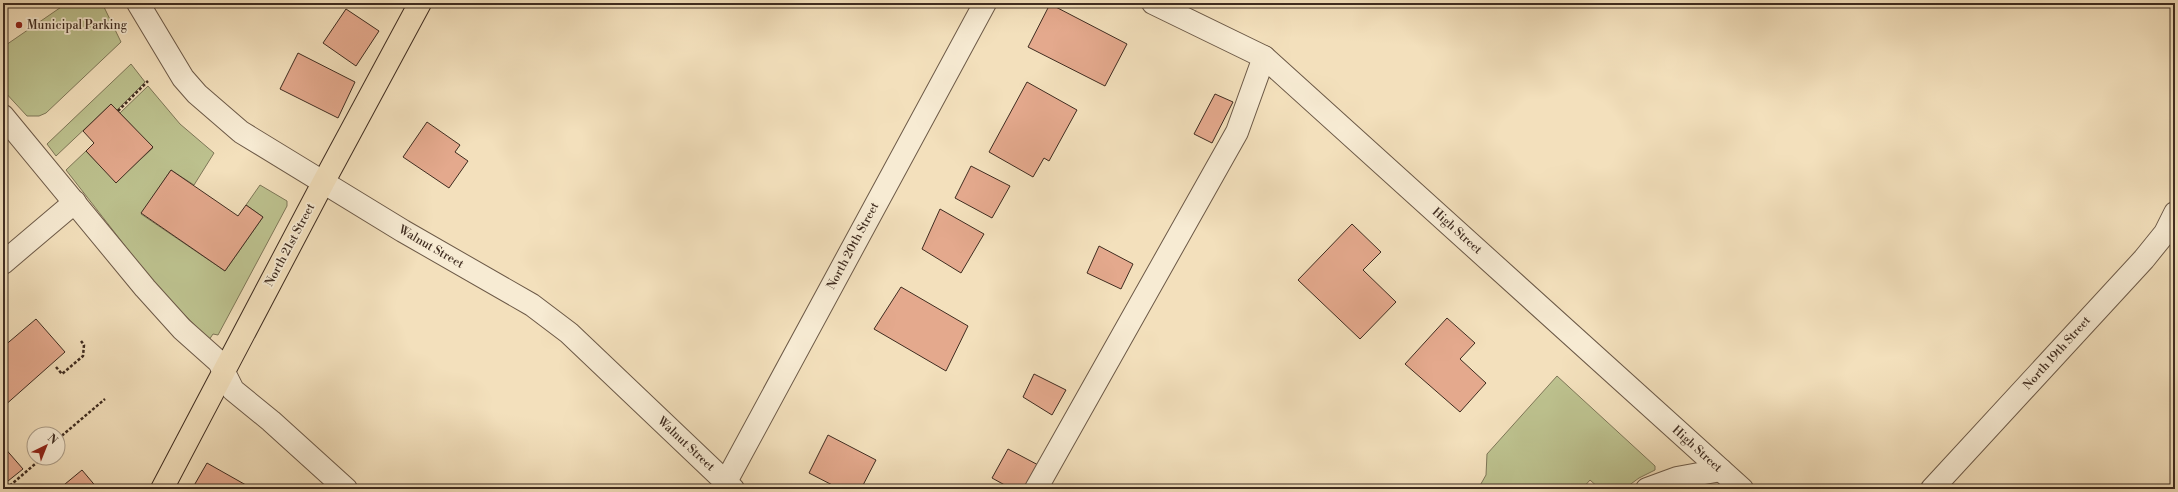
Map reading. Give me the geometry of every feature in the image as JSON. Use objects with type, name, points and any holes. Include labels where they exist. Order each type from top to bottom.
[{"type":"main road","name":"North 21st Street","points":[[162,489],[323,183],[420,3]]},
{"type":"street","name":"Walnut Street","points":[[138,3],[171,61],[197,94],[241,132],[323,183],[532,305],[569,333],[727,487]]},
{"type":"street","name":"North 20th Street","points":[[727,487],[985,3]]},
{"type":"street","name":"High Street","points":[[1153,3],[1264,57],[1742,489]]},
{"type":"street","points":[[1036,489],[1237,132],[1264,57]]},
{"type":"street","points":[[3,116],[145,288],[182,329],[218,362],[224,371],[232,390],[271,421],[346,489]]},
{"type":"street","points":[[3,263],[75,202]]},
{"type":"street","name":"North 19th Street","points":[[1932,489],[2144,259],[2165,233],[2175,213]]},
{"type":"street","points":[[1647,489],[1677,478],[1721,470]]},
{"type":"path","points":[[118,111],[148,81]]},
{"type":"path","points":[[56,366],[62,374],[83,356],[84,345],[82,341]]},
{"type":"path","points":[[66,432],[105,399]]},
{"type":"path","points":[[6,489],[33,466]]},
{"type":"green space","points":[[67,3],[102,3],[121,42],[46,113],[39,116],[27,116],[3,90],[3,47]]},
{"type":"green space","points":[[131,64],[145,82],[117,110],[111,104],[56,156],[47,144]]},
{"type":"green space","points":[[148,86],[180,124],[214,153],[194,185],[171,170],[141,214],[225,271],[263,217],[246,205],[260,185],[287,201],[287,206],[218,335],[213,334],[209,340],[154,283],[66,170],[86,151],[116,182],[153,148],[120,113]]},
{"type":"green space","points":[[1557,376],[1655,466],[1655,470],[1639,478],[1624,489],[1600,489],[1590,480],[1582,489],[1478,489],[1486,475],[1487,454]]},
{"type":"building","points":[[1050,4],[1127,44],[1105,86],[1028,47]]},
{"type":"building","points":[[346,9],[379,31],[356,66],[323,43]]},
{"type":"building","points":[[298,53],[355,82],[338,118],[280,89]]},
{"type":"building","points":[[1027,82],[1077,110],[1049,161],[1044,158],[1033,177],[989,152]]},
{"type":"building","points":[[1215,94],[1233,102],[1212,143],[1194,134]]},
{"type":"building","points":[[111,104],[153,147],[116,183],[86,151],[94,143],[83,131]]},
{"type":"building","points":[[427,122],[460,145],[455,152],[468,161],[449,188],[403,157]]},
{"type":"building","points":[[971,166],[1010,186],[992,218],[955,198]]},
{"type":"building","points":[[171,170],[238,216],[246,205],[263,217],[225,271],[141,213]]},
{"type":"building","points":[[940,209],[984,234],[961,273],[922,249]]},
{"type":"building","points":[[1352,224],[1381,252],[1363,270],[1396,302],[1360,339],[1298,280]]},
{"type":"building","points":[[1099,246],[1133,264],[1121,289],[1087,273]]},
{"type":"building","points":[[901,287],[968,326],[946,371],[874,329]]},
{"type":"building","points":[[1447,318],[1475,343],[1460,359],[1486,383],[1460,412],[1405,364]]},
{"type":"building","points":[[36,319],[65,352],[3,407],[3,347]]},
{"type":"building","points":[[1034,374],[1066,390],[1052,415],[1023,397]]},
{"type":"building","points":[[828,435],[876,460],[861,489],[840,489],[809,473]]},
{"type":"building","points":[[3,446],[23,469],[3,485]]},
{"type":"building","points":[[1008,449],[1042,467],[1030,489],[1012,489],[992,478]]},
{"type":"building","points":[[207,463],[253,489],[192,489]]},
{"type":"building","points":[[82,470],[98,489],[59,489]]},
{"type":"place","name":"Municipal Parking","points":[[19,25]]}]
